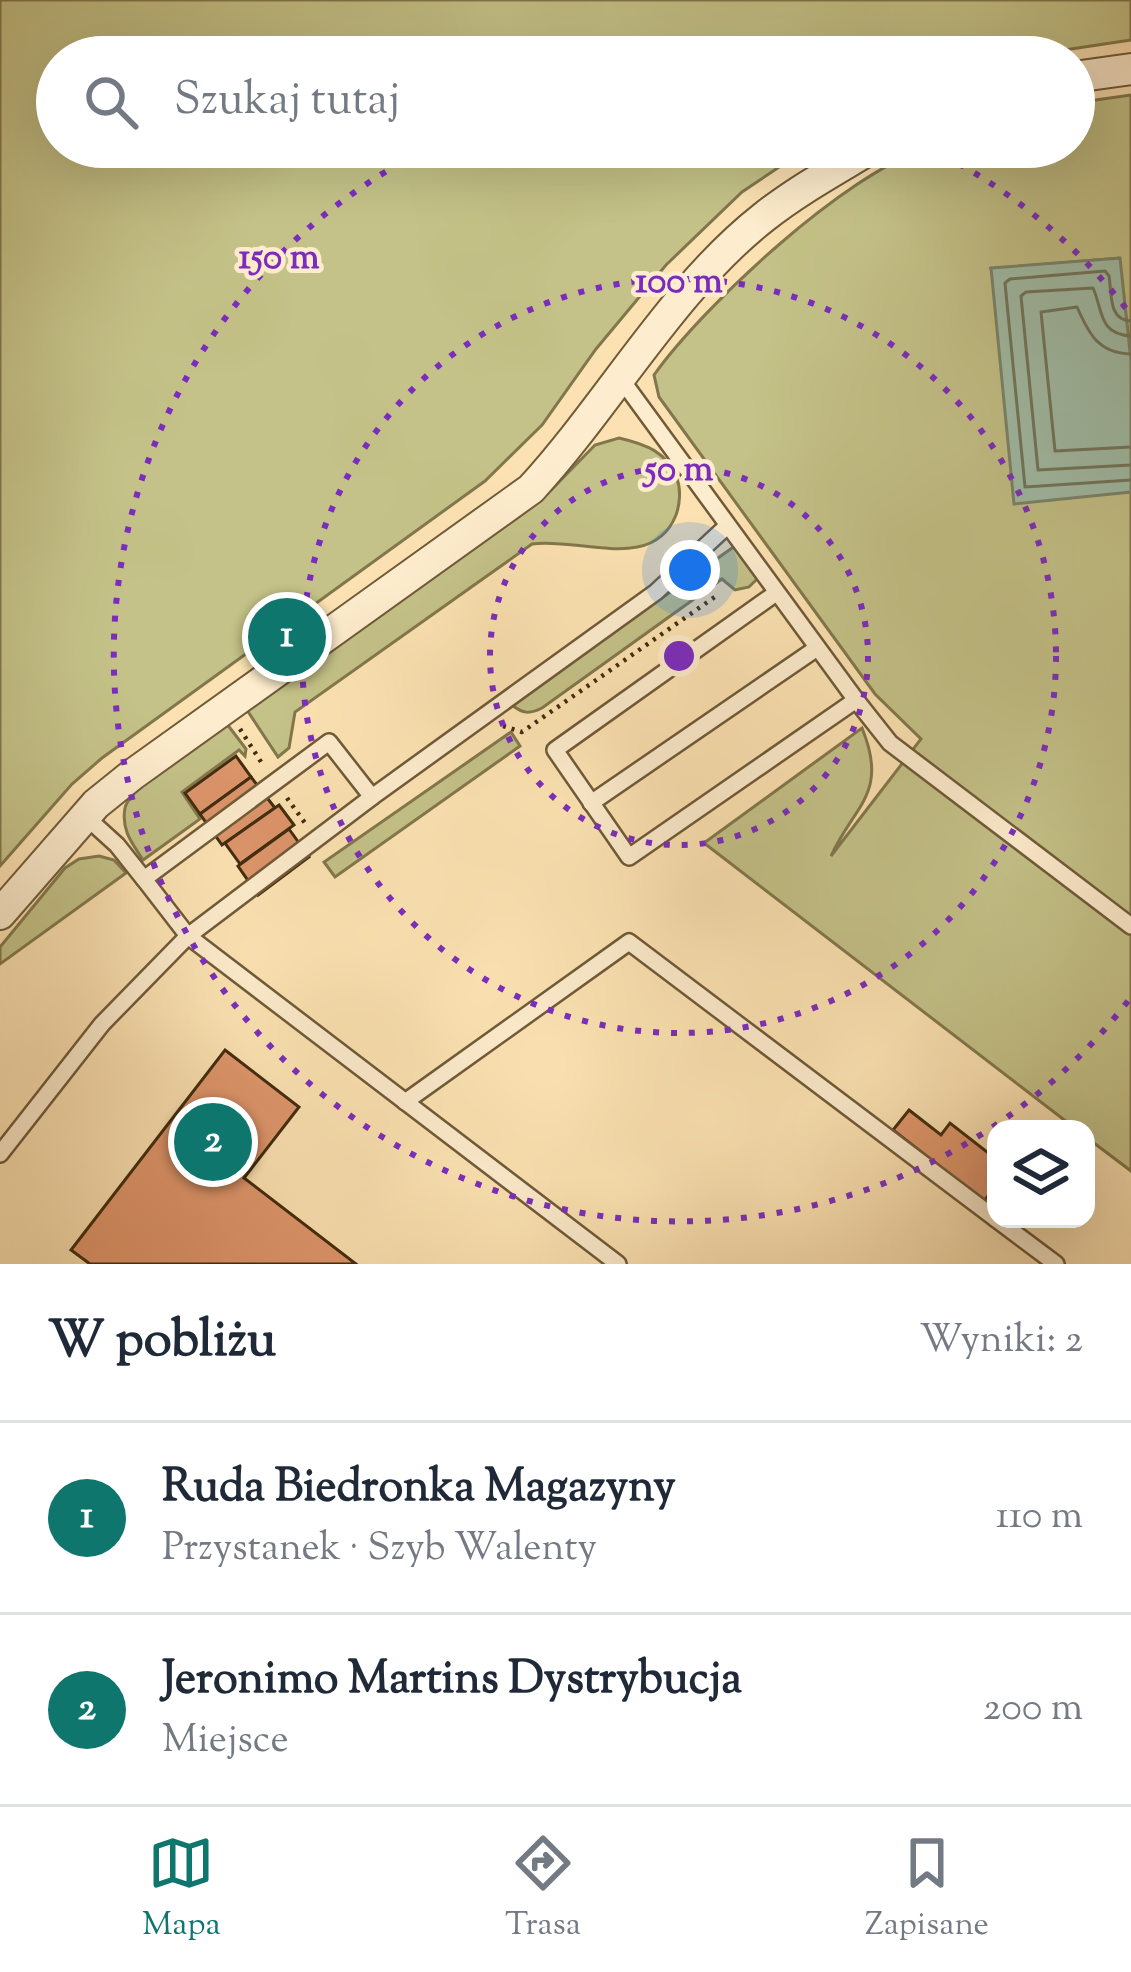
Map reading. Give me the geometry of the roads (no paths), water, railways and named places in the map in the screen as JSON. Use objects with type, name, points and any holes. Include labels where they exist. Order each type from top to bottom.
[{"type":"street","points":[[1095,74],[1131,69]]},
{"type":"street","points":[[0,914],[85,816],[151,762],[531,489],[699,282],[762,218],[840,168]]},
{"type":"lane","points":[[621,379],[890,742],[1131,926]]},
{"type":"lane","points":[[0,1154],[102,1024],[188,936],[656,592],[727,526]]},
{"type":"lane","points":[[776,593],[555,750],[628,857],[856,700]]},
{"type":"lane","points":[[591,803],[817,648]]},
{"type":"lane","points":[[144,879],[328,742],[372,797]]},
{"type":"lane","points":[[85,816],[117,845],[188,936],[618,1264]]},
{"type":"lane","points":[[404,1102],[629,942],[987,1212]]},
{"type":"lane","points":[[1008,1228],[1056,1264]]},
{"type":"water","points":[[1120,258],[1131,361],[1131,492],[1014,504],[991,268]]},
{"type":"place","name":"Ruda Biedronka Magazyny","points":[[287,637]]},
{"type":"place","name":"Jeronimo Martins Dystrybucja","points":[[213,1142]]}]
